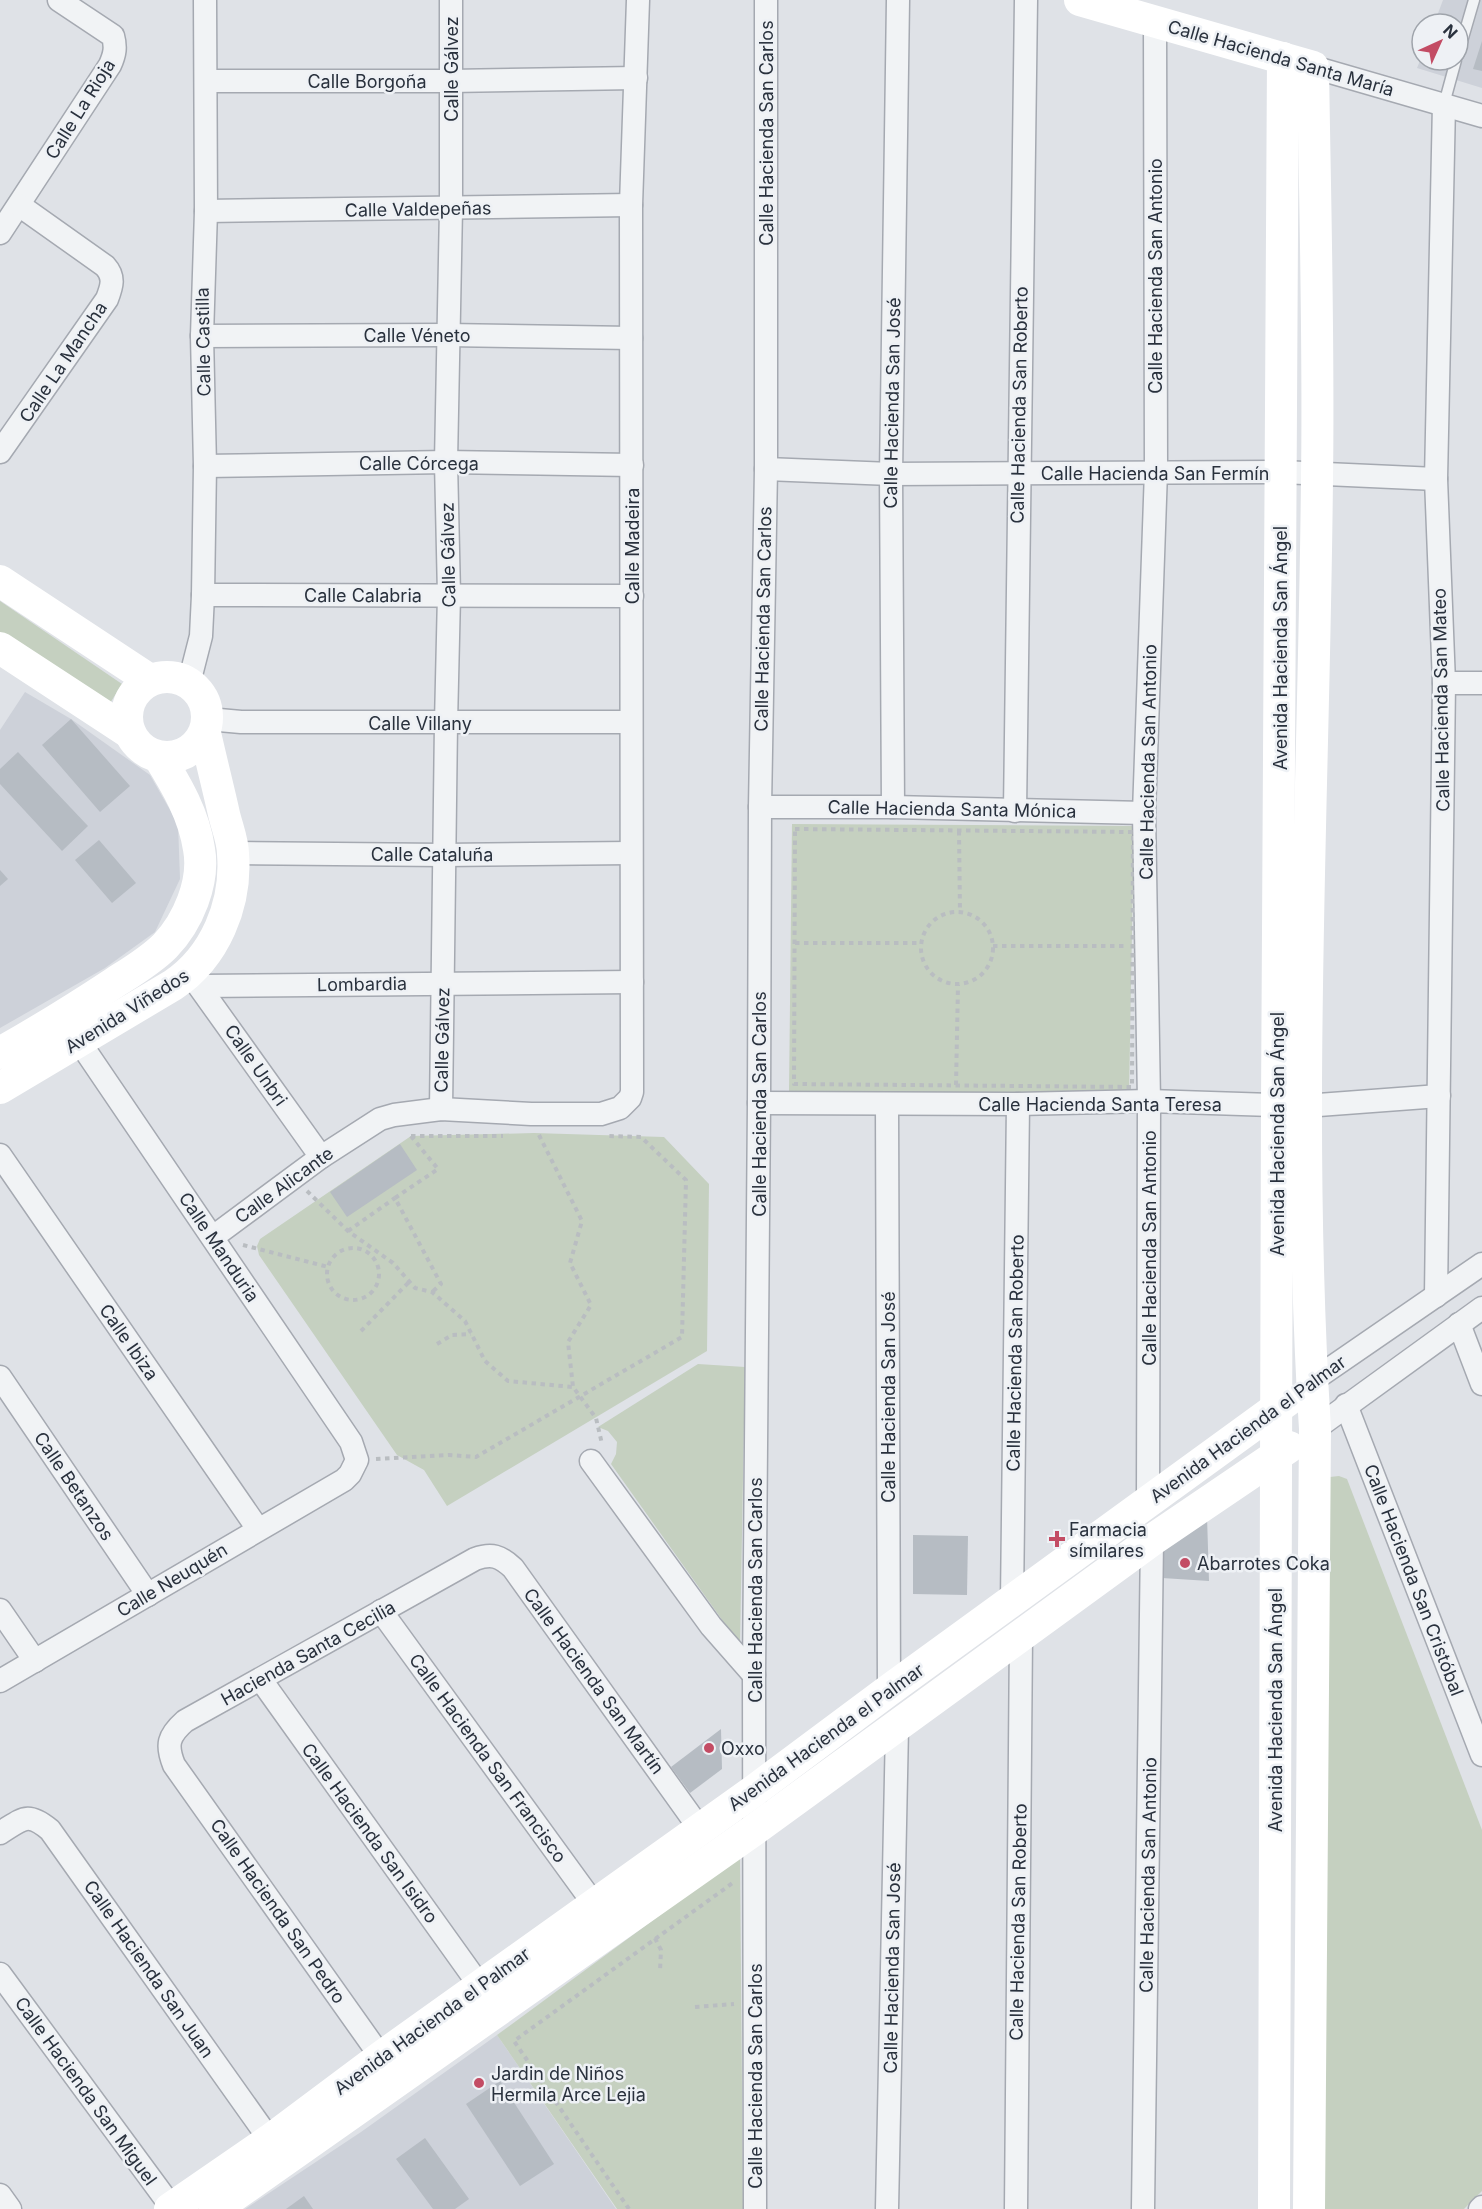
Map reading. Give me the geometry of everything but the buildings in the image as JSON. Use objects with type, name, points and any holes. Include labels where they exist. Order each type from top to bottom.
[{"type":"street","name":"Calle La Rioja","points":[[0,233],[110,65],[114,55],[116,46],[113,36],[59,0]]},
{"type":"street","name":"Calle Castilla","points":[[189,683],[201,636],[203,595],[206,466],[202,336],[206,211],[205,0]]},
{"type":"street","name":"Calle Gálvez","points":[[441,1109],[449,595],[446,462],[447,335],[452,208],[451,0]]},
{"type":"street","name":"Calle Madeira","points":[[632,1092],[631,206],[638,0]]},
{"type":"street","name":"Calle Hacienda San Carlos","points":[[755,2209],[754,1675],[760,807],[766,469],[766,0]]},
{"type":"street","name":"Calle Hacienda San José","points":[[893,807],[891,474],[898,0]]},
{"type":"street","name":"Calle Hacienda San Roberto","points":[[1015,811],[1026,0]]},
{"type":"street","name":"Calle Hacienda Santa María","points":[[1080,0],[1482,116]]},
{"type":"street","name":"Calle Hacienda San Antonio","points":[[1148,1501],[1149,1101],[1144,813],[1155,471],[1155,23]]},
{"type":"street","name":"Avenida Hacienda San Ángel","points":[[1283,58],[1282,472],[1291,1106],[1316,1429],[1309,2209]]},
{"type":"street","name":"Avenida Hacienda San Ángel","points":[[1274,2209],[1276,1456],[1317,475],[1313,67]]},
{"type":"street","name":"Calle Borgoña","points":[[206,81],[636,78]]},
{"type":"street","name":"Calle Hacienda San Mateo","points":[[1436,1296],[1444,683],[1436,479],[1444,104]]},
{"type":"street","name":"Calle La Mancha","points":[[0,452],[107,299],[112,280],[111,272],[105,266],[19,205]]},
{"type":"street","name":"Calle Valdepeñas","points":[[206,211],[631,206]]},
{"type":"street","name":"Calle Véneto","points":[[202,336],[447,335],[631,338]]},
{"type":"street","name":"Calle Córcega","points":[[206,466],[446,462],[632,465]]},
{"type":"street","name":"Calle Hacienda San Fermín","points":[[766,469],[891,474],[1282,472],[1436,479]]},
{"type":"street","points":[[0,581],[150,680]]},
{"type":"street","name":"Calle Calabria","points":[[203,595],[632,596]]},
{"type":"street","points":[[0,648],[130,733],[142,748],[159,757],[173,758],[197,745],[206,726],[206,705],[200,693],[189,683],[176,678],[163,677],[150,680],[132,696],[127,708],[126,721],[130,733]]},
{"type":"street","points":[[1444,683],[1482,683]]},
{"type":"street","name":"Calle Villany","points":[[206,726],[241,722],[632,722]]},
{"type":"street","name":"Avenida Viñedos","points":[[0,1053],[71,1029],[195,980],[224,919],[233,881],[234,853],[206,726]]},
{"type":"street","name":"Avenida Viñedos","points":[[0,1088],[153,957],[178,929],[194,898],[200,866],[200,851],[193,823],[181,793],[159,757]]},
{"type":"street","name":"Calle Hacienda Santa Mónica","points":[[760,807],[893,807],[1144,813]]},
{"type":"street","name":"Calle Cataluña","points":[[234,853],[444,855],[632,853]]},
{"type":"street","name":"Lombardia","points":[[195,980],[443,984],[632,982]]},
{"type":"street","name":"Calle Unbri","points":[[195,980],[321,1157]]},
{"type":"street","name":"Calle Manduria","points":[[71,1029],[351,1442],[357,1460]]},
{"type":"street","name":"Calle Alicante","points":[[213,1237],[321,1157],[380,1119],[441,1109],[531,1114],[601,1114],[620,1108],[630,1098],[632,1092]]},
{"type":"street","name":"Calle Hacienda Santa Teresa","points":[[759,1103],[1018,1104],[1149,1101],[1291,1106],[1439,1096]]},
{"type":"street","name":"Calle Hacienda San José","points":[[887,1104],[889,1690]]},
{"type":"street","name":"Calle Hacienda San Roberto","points":[[1012,1601],[1018,1104]]},
{"type":"street","name":"Calle Ibiza","points":[[0,1155],[258,1529]]},
{"type":"street","name":"Avenida Hacienda el Palmar","points":[[171,2209],[755,1790],[1277,1409],[1312,1381],[1482,1264]]},
{"type":"street","name":"Avenida Hacienda el Palmar","points":[[215,2209],[754,1830],[1152,1540],[1316,1429],[1482,1308]]},
{"type":"street","points":[[1459,1324],[1482,1384]]},
{"type":"street","name":"Calle Betanzos","points":[[0,1377],[148,1595]]},
{"type":"street","name":"Calle Hacienda San Cristóbal","points":[[1346,1405],[1482,1755]]},
{"type":"street","name":"Calle Neuquén","points":[[0,1681],[344,1480],[357,1460]]},
{"type":"street","points":[[591,1461],[711,1626],[754,1675]]},
{"type":"street","name":"Calle Hacienda San Antonio","points":[[1143,2209],[1152,1540]]},
{"type":"street","name":"Calle Hacienda San Martín","points":[[476,1559],[486,1555],[495,1555],[504,1559],[513,1568],[700,1829]]},
{"type":"street","name":"Hacienda Santa Cecilia","points":[[174,1765],[168,1750],[172,1735],[185,1721],[476,1559]]},
{"type":"street","points":[[0,1610],[35,1660]]},
{"type":"street","name":"Calle Hacienda San Francisco","points":[[381,1611],[594,1904]]},
{"type":"street","name":"Calle Hacienda San Roberto","points":[[1016,2209],[1021,1635]]},
{"type":"street","name":"Calle Hacienda San Isidro","points":[[261,1680],[480,1986]]},
{"type":"street","name":"Calle Hacienda San José","points":[[887,2209],[897,1728]]},
{"type":"street","name":"Calle Hacienda San Pedro","points":[[174,1765],[381,2057]]},
{"type":"street","name":"Calle Hacienda San Juan","points":[[8,1828],[32,1818],[51,1830],[270,2140]]},
{"type":"street","name":"Calle Hacienda San Miguel","points":[[0,1974],[171,2209]]},
{"type":"street","points":[[0,2195],[10,2209]]},
{"type":"lane","points":[[1444,104],[1453,72]]},
{"type":"path","points":[[795,830],[959,831],[1133,832],[1132,1087],[794,1084],[795,830]]},
{"type":"path","points":[[959,831],[960,912]]},
{"type":"path","points":[[960,912],[977,918],[985,925],[991,935],[992,958],[980,976],[970,982],[958,984],[946,982],[926,967],[921,944],[932,922],[942,915],[960,912]]},
{"type":"path","points":[[795,943],[921,944]]},
{"type":"path","points":[[993,946],[1133,946]]},
{"type":"path","points":[[956,1086],[958,984]]},
{"type":"path","points":[[539,1135],[582,1221],[570,1263],[591,1305],[568,1342],[573,1387],[596,1418],[603,1446],[591,1461]]},
{"type":"path","points":[[400,1136],[504,1136]]},
{"type":"path","points":[[348,1231],[438,1168],[411,1136]]},
{"type":"path","points":[[527,1136],[550,1136]]},
{"type":"path","points":[[357,1460],[448,1455],[476,1456],[682,1337],[686,1180],[641,1137],[596,1136]]},
{"type":"path","points":[[293,1178],[348,1231],[393,1263],[415,1288],[432,1292],[465,1321],[485,1361],[508,1381],[573,1387]]},
{"type":"path","points":[[395,1198],[441,1284],[432,1292]]},
{"type":"path","points":[[213,1237],[328,1267]]},
{"type":"path","points":[[353,1248],[369,1254],[379,1269],[379,1278],[376,1287],[363,1299],[346,1299],[333,1290],[327,1275],[328,1267],[332,1259],[345,1250],[353,1248]]},
{"type":"path","points":[[361,1331],[409,1282]]},
{"type":"path","points":[[437,1344],[452,1335],[471,1334]]},
{"type":"path","points":[[629,2209],[514,2041],[734,1881],[734,1892]]},
{"type":"path","points":[[655,1938],[661,1950],[660,1971]]},
{"type":"path","points":[[734,1993],[735,2015]]},
{"type":"path","points":[[695,2007],[734,2004]]},
{"type":"shaded area","points":[[1443,0],[1482,0],[1482,88],[1430,72],[1470,72],[1470,12],[1438,12]]},
{"type":"shaded area","points":[[25,692],[71,719],[150,775],[178,824],[180,879],[155,932],[105,968],[0,1028],[0,730]]},
{"type":"shaded area","name":"Jardin de Niños Hermila Arce Lejia","points":[[497,2035],[616,2209],[245,2209],[361,2132]]},
{"type":"green space","points":[[0,601],[122,684],[107,708],[0,637]]},
{"type":"green space","points":[[792,824],[1134,826],[1129,1093],[789,1093]]},
{"type":"green space","points":[[534,1133],[664,1137],[709,1184],[707,1351],[447,1506],[424,1470],[397,1455],[259,1255],[257,1246],[260,1239],[411,1136]]},
{"type":"green space","points":[[698,1364],[745,1367],[740,1645],[611,1464],[616,1454],[617,1442],[608,1431],[598,1427]]},
{"type":"green space","points":[[1339,1476],[1347,1479],[1482,1830],[1482,2191],[1464,2209],[1320,2209],[1330,1477]]},
{"type":"green space","points":[[740,1856],[743,2209],[617,2209],[497,2035]]},
{"type":"place","name":"Farmacia símilares","points":[[1057,1539]]},
{"type":"place","name":"Abarrotes Coka","points":[[1185,1563]]},
{"type":"place","name":"Oxxo","points":[[709,1748]]},
{"type":"place","name":"Jardin de Niños Hermila Arce Lejia","points":[[479,2083]]}]
